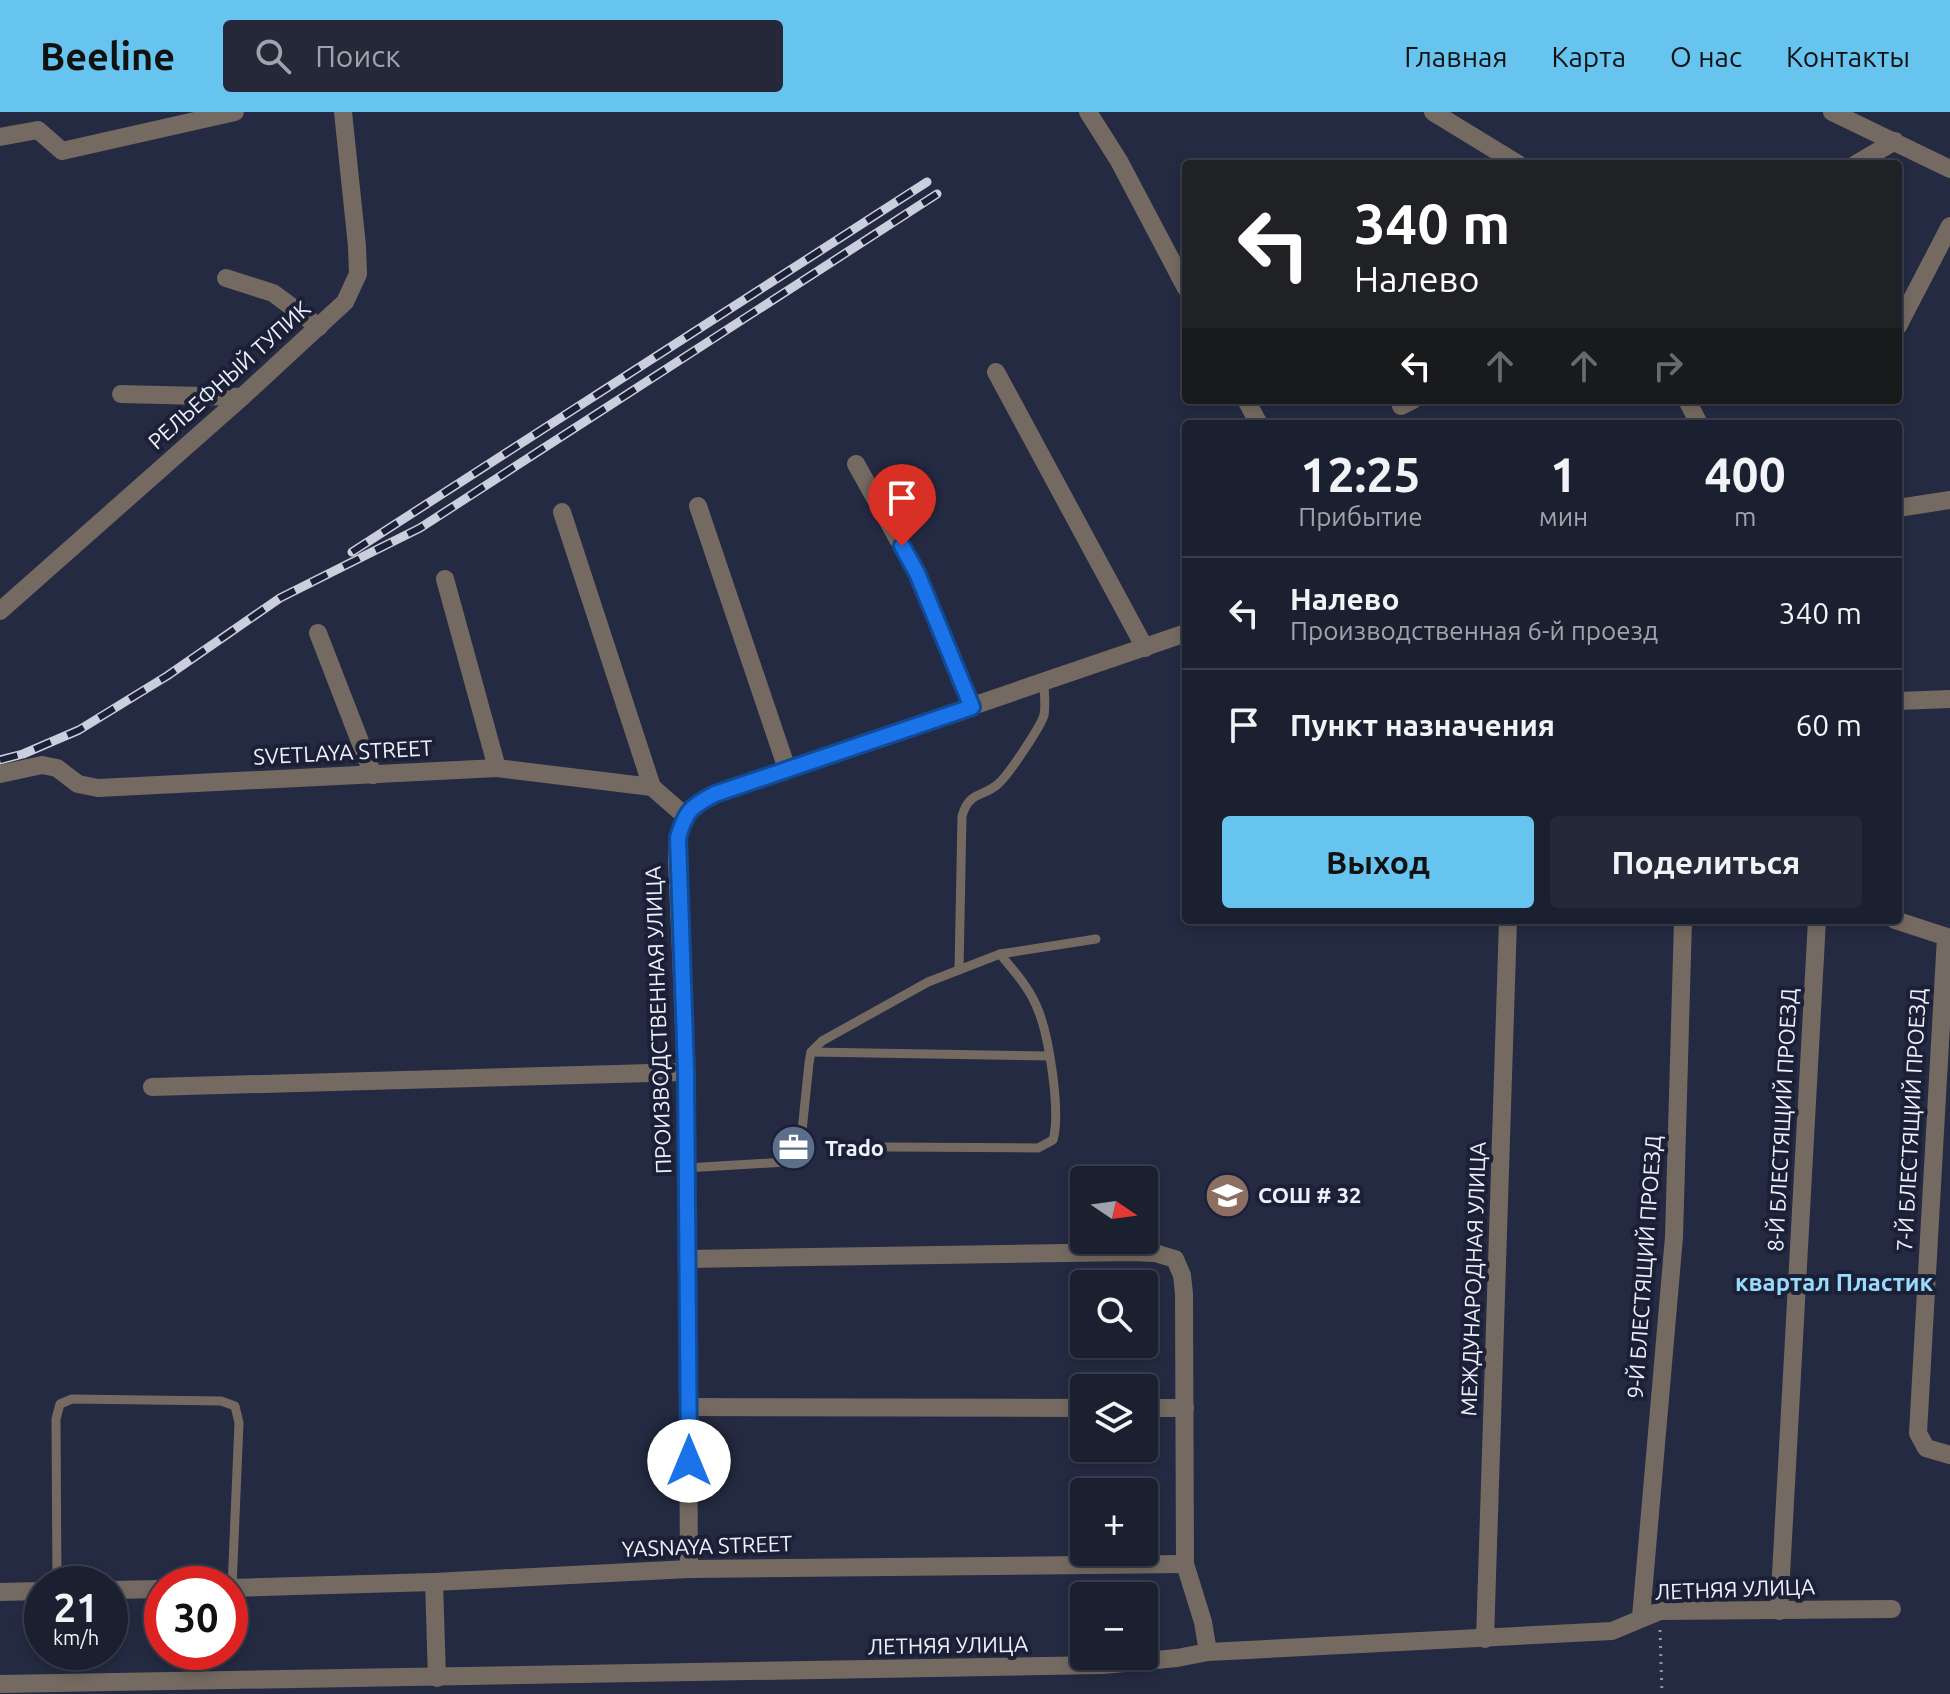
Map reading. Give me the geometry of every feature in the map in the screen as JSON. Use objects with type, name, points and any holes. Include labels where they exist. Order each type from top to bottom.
[{"type":"street","points":[[0,137],[38,130],[62,151],[235,112]]},
{"type":"street","name":"РЕЛЬЕФНЫЙ ТУПИК","points":[[0,611],[345,302],[358,274],[343,112]]},
{"type":"street","points":[[1088,112],[1119,161],[1182,280]]},
{"type":"street","points":[[1433,112],[1511,160]]},
{"type":"street","points":[[1832,112],[1950,169]]},
{"type":"street","points":[[1863,160],[1895,141]]},
{"type":"street","points":[[1902,318],[1950,226]]},
{"type":"street","points":[[226,278],[273,293],[319,327]]},
{"type":"street","points":[[996,372],[1145,648]]},
{"type":"street","points":[[121,394],[242,397]]},
{"type":"street","points":[[856,464],[917,573],[972,707]]},
{"type":"street","points":[[1902,507],[1950,500]]},
{"type":"street","points":[[698,506],[787,769]]},
{"type":"street","points":[[562,512],[652,787],[684,815],[715,794],[1182,634]]},
{"type":"street","points":[[445,579],[497,768]]},
{"type":"street","points":[[318,633],[373,775]]},
{"type":"street","points":[[1902,701],[1950,699]]},
{"type":"street","name":"SVETLAYA STREET","points":[[0,774],[42,765],[57,768],[78,784],[98,788],[497,768],[652,787]]},
{"type":"street","name":"ПРОИЗВОДСТВЕННАЯ УЛИЦА","points":[[684,815],[678,838],[677,861],[686,1072],[689,1569]]},
{"type":"street","points":[[1902,922],[1948,937]]},
{"type":"street","name":"МЕЖДУНАРОДНАЯ УЛИЦА","points":[[1485,1639],[1508,924]]},
{"type":"street","name":"9-Й БЛЕСТЯЩИЙ ПРОЕЗД","points":[[1641,1617],[1674,1237],[1683,924]]},
{"type":"street","name":"8-Й БЛЕСТЯЩИЙ ПРОЕЗД","points":[[1779,1611],[1817,924]]},
{"type":"street","name":"7-Й БЛЕСТЯЩИЙ ПРОЕЗД","points":[[1948,937],[1918,1433],[1926,1448],[1950,1455]]},
{"type":"street","points":[[152,1087],[686,1072]]},
{"type":"street","points":[[687,1259],[1144,1252],[1175,1259],[1182,1275],[1184,1294],[1185,1564],[1203,1622],[1208,1652]]},
{"type":"street","points":[[688,1407],[1070,1408]]},
{"type":"street","points":[[1158,1408],[1185,1408]]},
{"type":"street","name":"YASNAYA STREET","points":[[248,1587],[689,1569],[1185,1564]]},
{"type":"street","points":[[434,1582],[437,1678]]},
{"type":"street","points":[[0,1592],[24,1591]]},
{"type":"street","name":"ЛЕТНЯЯ УЛИЦА","points":[[0,1684],[1103,1665],[1208,1652],[1612,1631],[1660,1611],[1892,1609]]},
{"type":"lane","points":[[959,970],[962,816],[965,803],[996,787],[1006,777],[1044,715],[1044,682]]},
{"type":"lane","points":[[686,1168],[786,1162],[796,1153],[801,1141],[811,1052],[822,1041],[877,1008],[928,982],[1000,954],[1096,939]]},
{"type":"lane","points":[[886,1147],[1038,1148],[1053,1140],[1057,1126],[1049,1056],[1037,1006],[1000,954]]},
{"type":"lane","points":[[811,1052],[1049,1056]]},
{"type":"lane","points":[[57,1566],[56,1419],[60,1404],[72,1399],[221,1401],[235,1406],[239,1423],[232,1566]]},
{"type":"path","points":[[1660,1611],[1662,1694]]},
{"type":"railway","points":[[352,552],[927,182]]},
{"type":"railway","points":[[0,760],[23,754],[79,730],[167,676],[280,598],[420,528],[937,194]]},
{"type":"place","name":"Trado","points":[[794,1148]]},
{"type":"place","name":"СОШ # 32","points":[[1227,1195]]},
{"type":"district","name":"квартал Пластик","points":[[1834,1283]]},
{"type":"route","points":[[689,1461],[686,1072],[678,838],[684,815],[715,794],[972,707],[917,573],[902,546]]}]
